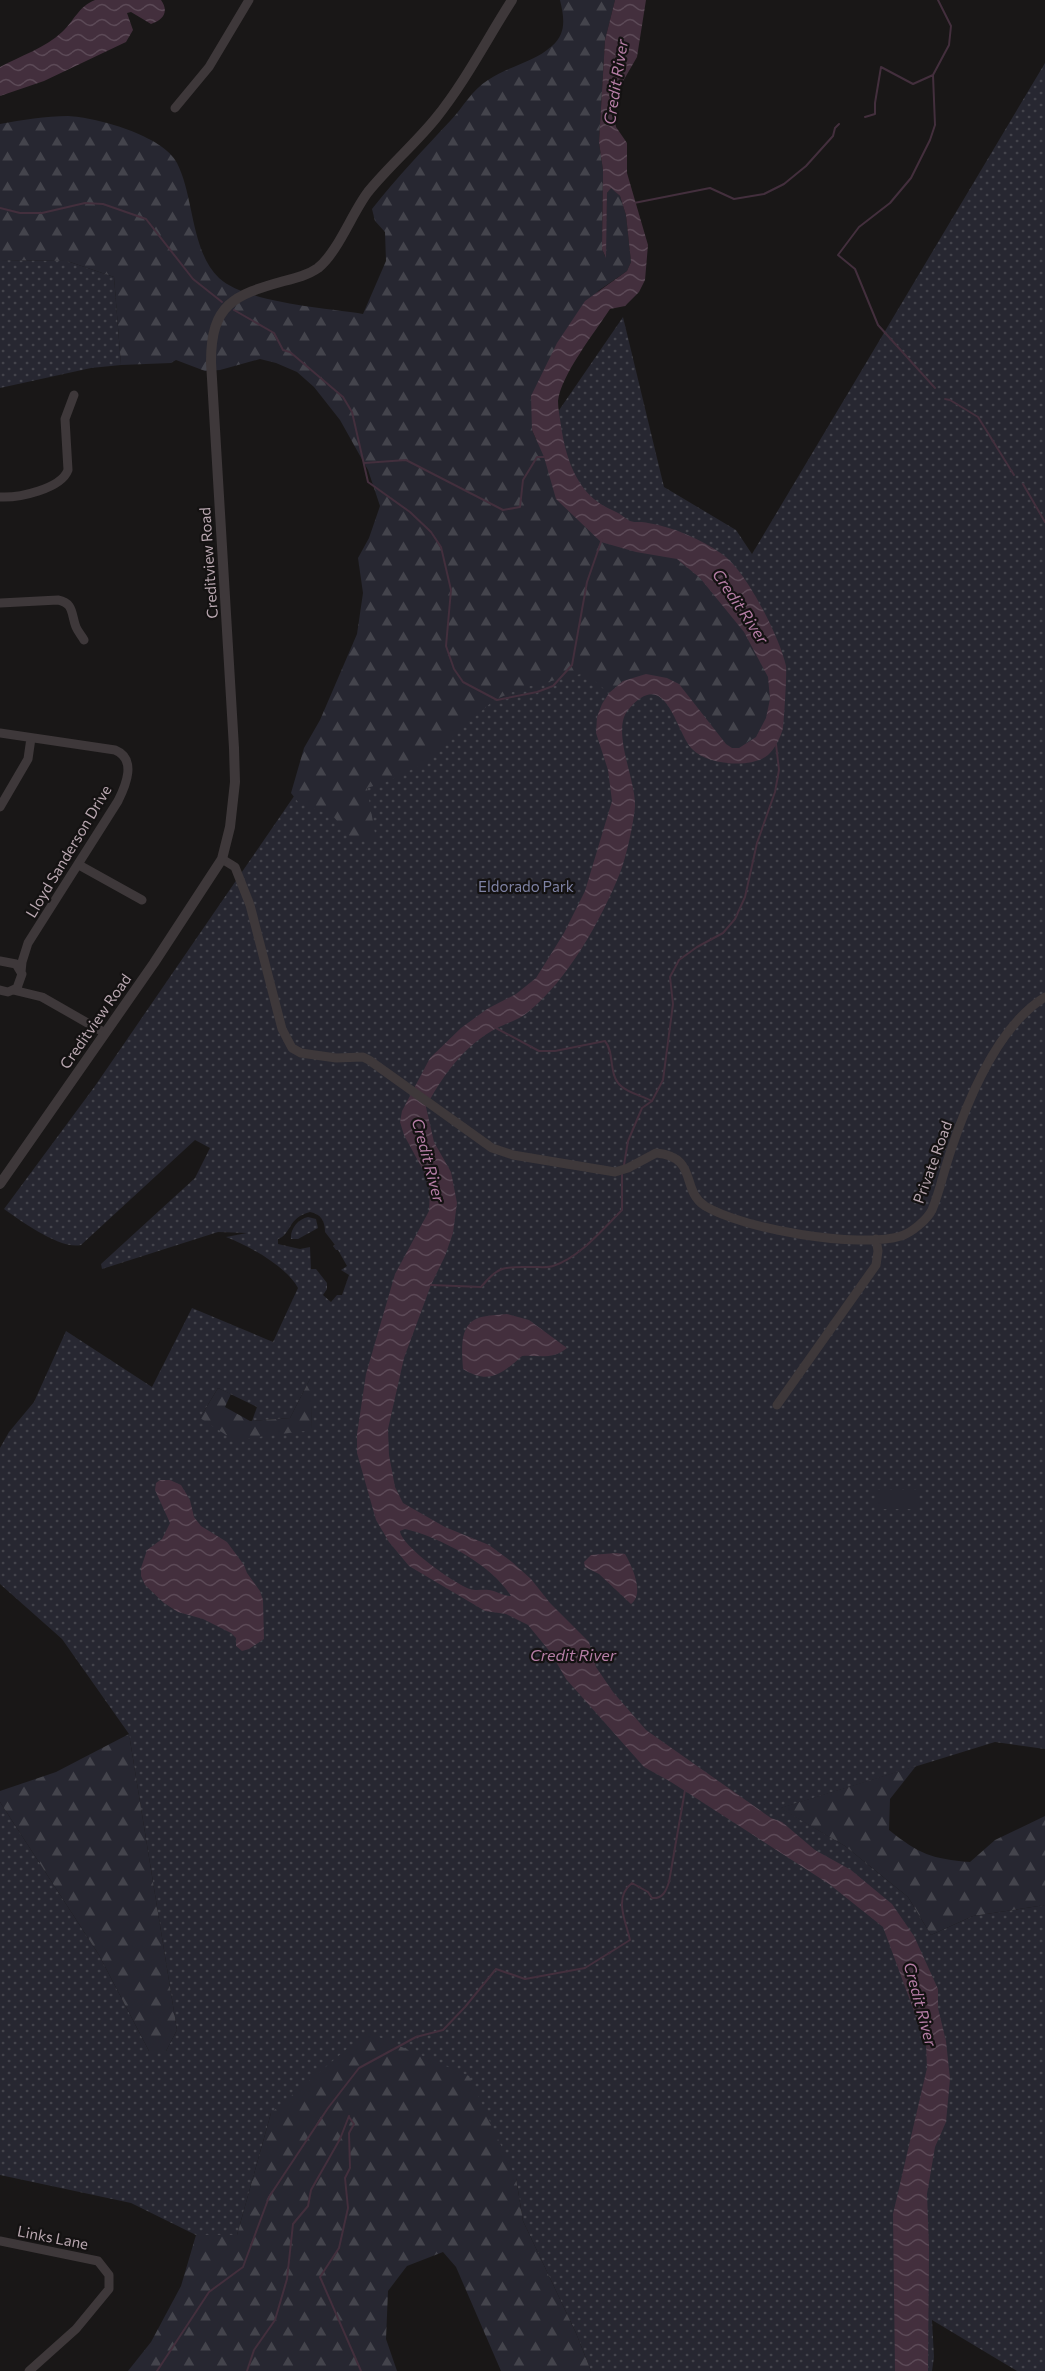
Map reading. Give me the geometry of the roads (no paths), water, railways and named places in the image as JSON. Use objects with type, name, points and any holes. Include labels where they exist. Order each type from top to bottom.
[{"type":"street","points":[[175,108],[209,67],[249,0]]},
{"type":"street","name":"Creditview Road","points":[[0,1184],[154,963],[222,859],[230,827],[235,782],[212,373],[214,331],[224,309],[240,296],[249,291],[305,275],[322,263],[369,192],[435,120],[512,0]]},
{"type":"street","points":[[0,497],[23,495],[60,482],[66,475],[68,470],[65,420],[74,395]]},
{"type":"street","points":[[0,603],[58,600],[66,602],[73,610],[76,628],[84,640]]},
{"type":"street","name":"Lloyd Sanderson Drive","points":[[0,733],[116,750],[121,752],[127,763],[127,779],[123,791],[79,865],[28,943],[22,961],[20,984],[5,992]]},
{"type":"street","points":[[0,807],[28,759],[31,738]]},
{"type":"street","name":"Private Road","points":[[222,859],[235,867],[250,905],[282,1029],[292,1048],[301,1053],[336,1058],[363,1057],[492,1148],[513,1155],[615,1172],[628,1168],[656,1153],[672,1157],[684,1165],[696,1197],[705,1206],[739,1220],[787,1232],[832,1239],[876,1239],[902,1236],[919,1225],[931,1213],[952,1147],[989,1062],[1014,1026],[1045,997]]},
{"type":"street","points":[[79,865],[142,900]]},
{"type":"street","name":"Lloyd Sanderson Drive","points":[[2,962],[28,943]]},
{"type":"street","points":[[2,962],[16,964],[42,997],[105,1033]]},
{"type":"street","points":[[5,992],[42,997]]},
{"type":"street","points":[[777,1405],[876,1265],[878,1251],[876,1239]]},
{"type":"street","name":"Links Lane","points":[[0,2241],[98,2261],[109,2275],[109,2289],[76,2330],[29,2371]]},
{"type":"water","points":[[95,0],[161,0],[165,11],[162,18],[151,24],[131,12],[127,13],[133,30],[126,42],[44,81],[0,96],[0,67],[55,38],[85,6]]},
{"type":"water","name":"Credit River","points":[[615,0],[646,0],[637,57],[622,83],[613,107],[616,127],[627,143],[627,173],[648,245],[645,280],[639,292],[625,306],[610,309],[565,379],[558,401],[565,447],[577,478],[600,504],[630,521],[667,527],[696,539],[722,554],[741,574],[761,606],[783,654],[786,666],[786,687],[783,728],[777,743],[768,755],[751,762],[729,763],[708,759],[692,749],[668,706],[660,697],[652,694],[641,698],[628,710],[623,719],[623,743],[635,806],[622,866],[603,910],[570,966],[543,999],[524,1015],[495,1029],[470,1047],[445,1075],[426,1107],[434,1142],[451,1172],[457,1203],[453,1233],[404,1358],[388,1429],[389,1455],[395,1487],[403,1503],[445,1527],[489,1545],[531,1579],[550,1603],[589,1642],[596,1667],[613,1692],[646,1730],[771,1818],[782,1822],[815,1850],[851,1870],[892,1904],[914,1936],[938,1989],[938,2008],[946,2041],[950,2079],[946,2122],[935,2147],[927,2194],[928,2371],[895,2371],[893,2214],[927,2068],[926,2044],[883,1927],[829,1884],[644,1767],[566,1679],[551,1653],[528,1625],[506,1614],[485,1611],[409,1566],[389,1542],[376,1520],[357,1453],[357,1434],[366,1374],[395,1274],[429,1211],[430,1191],[424,1172],[404,1135],[400,1122],[402,1111],[430,1058],[461,1028],[487,1009],[516,994],[536,978],[564,933],[585,891],[612,801],[608,770],[596,733],[597,717],[602,704],[609,693],[623,681],[646,674],[667,678],[679,684],[726,744],[732,748],[739,748],[756,737],[766,718],[770,699],[768,677],[744,632],[700,578],[677,559],[636,552],[601,542],[556,499],[544,457],[532,430],[531,396],[557,343],[585,301],[627,271],[631,262],[626,215],[620,196],[611,188],[607,193],[606,258],[602,249],[603,170],[599,142],[605,40]],"holes":[[[405,1529],[434,1538],[478,1563],[511,1596],[489,1590],[470,1589],[442,1572],[409,1546],[400,1531]]]},
{"type":"water","points":[[507,1314],[529,1320],[567,1348],[551,1356],[522,1356],[508,1368],[488,1377],[472,1374],[463,1369],[463,1342],[469,1324],[481,1317]]},
{"type":"water","points":[[160,1480],[170,1480],[181,1485],[190,1500],[194,1517],[201,1526],[227,1542],[260,1591],[263,1600],[264,1639],[249,1649],[242,1651],[236,1646],[236,1638],[231,1633],[203,1619],[178,1612],[164,1603],[145,1585],[141,1576],[141,1568],[147,1550],[162,1539],[170,1523],[155,1490],[156,1483]]},
{"type":"water","points":[[625,1554],[636,1580],[637,1594],[631,1604],[599,1574],[585,1567],[584,1562],[591,1555]]},
{"type":"waterway","points":[[935,388],[878,325],[855,269],[838,255],[859,227],[890,203],[911,178],[930,140],[935,125],[933,75],[949,45],[951,26],[938,0]]},
{"type":"waterway","points":[[865,117],[875,114],[881,67],[913,84],[933,75]]},
{"type":"waterway","points":[[634,203],[710,188],[734,199],[764,194],[784,184],[806,166],[833,136],[839,124]]},
{"type":"waterway","points":[[0,208],[20,213],[42,213],[85,203],[103,204],[146,219],[193,279],[222,302]]},
{"type":"waterway","points":[[234,310],[274,333],[283,350],[290,352],[343,397],[352,412],[368,482],[410,512],[431,532],[441,547],[451,590],[446,646],[454,669],[463,682],[497,700],[537,692],[553,686],[572,665],[587,582],[602,539]]},
{"type":"waterway","points":[[945,399],[978,417],[1014,475]]},
{"type":"waterway","points":[[364,463],[406,460],[503,510],[520,507],[523,480],[537,457],[544,457]]},
{"type":"waterway","points":[[1023,484],[1045,522]]},
{"type":"waterway","points":[[624,1165],[628,1141],[642,1108],[652,1101],[663,1080],[673,1004],[670,977],[679,960],[723,933],[735,919],[745,897],[757,843],[775,792],[779,770],[776,744]]},
{"type":"waterway","points":[[494,1027],[539,1051],[555,1051],[605,1041],[617,1081],[628,1091],[652,1101]]},
{"type":"waterway","points":[[431,1285],[481,1287],[493,1274],[504,1268],[548,1267],[563,1262],[590,1242],[622,1210],[622,1174]]},
{"type":"waterway","points":[[157,2371],[209,2292],[243,2267],[269,2197],[328,2108],[359,2068],[416,2037],[443,2030],[496,1969],[525,1979],[585,1968],[630,1940],[622,1910],[623,1896],[632,1883],[648,1892],[652,1898],[661,1896],[665,1891],[669,1882],[685,1790]]},
{"type":"waterway","points":[[247,2371],[254,2350],[275,2320],[287,2279],[293,2224],[308,2206],[311,2190],[340,2139],[349,2116]]},
{"type":"waterway","points":[[349,2117],[354,2124],[349,2133],[350,2168],[345,2178],[348,2208],[339,2248],[320,2277],[361,2371]]},
{"type":"park label","name":"Eldorado Park","points":[[526,886]]}]
